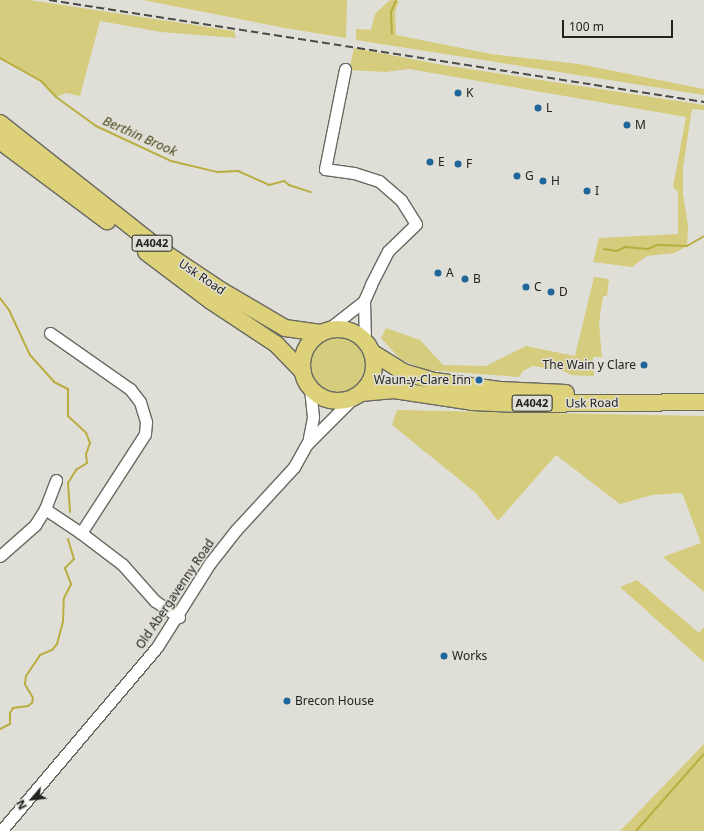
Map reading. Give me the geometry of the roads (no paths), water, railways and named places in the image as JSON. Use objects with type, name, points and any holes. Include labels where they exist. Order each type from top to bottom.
[{"type":"highway","name":"Usk Road","points":[[0,123],[162,251],[222,291],[286,328],[324,332]]},
{"type":"highway","name":"Usk Road","points":[[0,141],[211,301],[276,344],[303,372]]},
{"type":"highway","points":[[348,330],[369,347],[374,372],[369,384],[357,396],[329,400],[310,388],[303,372],[303,359],[307,346],[324,332],[348,330]]},
{"type":"highway","name":"Usk Road","points":[[369,347],[396,369],[415,376],[499,390],[564,393],[704,391]]},
{"type":"highway","name":"Usk Road","points":[[357,396],[394,390],[466,401],[519,404],[704,402]]},
{"type":"street","points":[[324,332],[364,302],[388,251],[416,224],[401,200],[379,181],[359,174],[325,169],[345,69]]},
{"type":"street","points":[[364,302],[369,347]]},
{"type":"street","points":[[50,333],[130,389],[140,402],[146,422],[145,434],[81,533]]},
{"type":"street","points":[[307,444],[313,417],[310,388]]},
{"type":"street","points":[[307,444],[357,396]]},
{"type":"street","name":"Old Abergavenny Road","points":[[1,831],[158,647],[179,617],[210,563],[236,530],[294,467],[307,444]]},
{"type":"street","points":[[0,556],[23,538],[45,509],[56,480]]},
{"type":"street","points":[[45,509],[81,533],[122,564],[155,601],[179,617]]},
{"type":"waterway","points":[[392,34],[391,12],[396,0]]},
{"type":"waterway","name":"Berthin Brook","points":[[0,58],[41,81],[56,97],[96,126],[171,161],[217,172],[238,171],[269,185],[284,181],[289,185],[311,192]]},
{"type":"waterway","name":"Berthin Brook","points":[[604,249],[617,251],[625,247],[648,249],[657,245],[687,246],[704,236]]},
{"type":"waterway","points":[[0,298],[9,310],[30,355],[54,382],[68,389],[68,416],[86,433],[90,443],[86,454],[87,463],[76,470],[68,483],[70,512]]},
{"type":"waterway","points":[[0,729],[10,724],[10,713],[13,708],[28,706],[32,703],[33,698],[25,684],[26,676],[40,655],[52,650],[57,644],[63,622],[64,598],[71,584],[65,568],[74,559],[68,539]]},
{"type":"waterway","points":[[636,831],[704,754]]},
{"type":"railway","points":[[49,0],[704,102]]},
{"type":"place","name":"K","points":[[458,93]]},
{"type":"place","name":"L","points":[[538,108]]},
{"type":"place","name":"M","points":[[627,125]]},
{"type":"place","name":"E","points":[[430,162]]},
{"type":"place","name":"F","points":[[458,164]]},
{"type":"place","name":"G","points":[[517,176]]},
{"type":"place","name":"H","points":[[543,181]]},
{"type":"place","name":"I","points":[[587,191]]},
{"type":"place","name":"A","points":[[438,273]]},
{"type":"place","name":"B","points":[[465,279]]},
{"type":"place","name":"C","points":[[526,287]]},
{"type":"place","name":"D","points":[[551,292]]},
{"type":"place","name":"The Wain y Clare","points":[[644,365]]},
{"type":"place","name":"Waun-y-Clare Inn","points":[[479,380]]},
{"type":"place","name":"Works","points":[[444,656]]},
{"type":"place","name":"Brecon House","points":[[287,701]]}]
